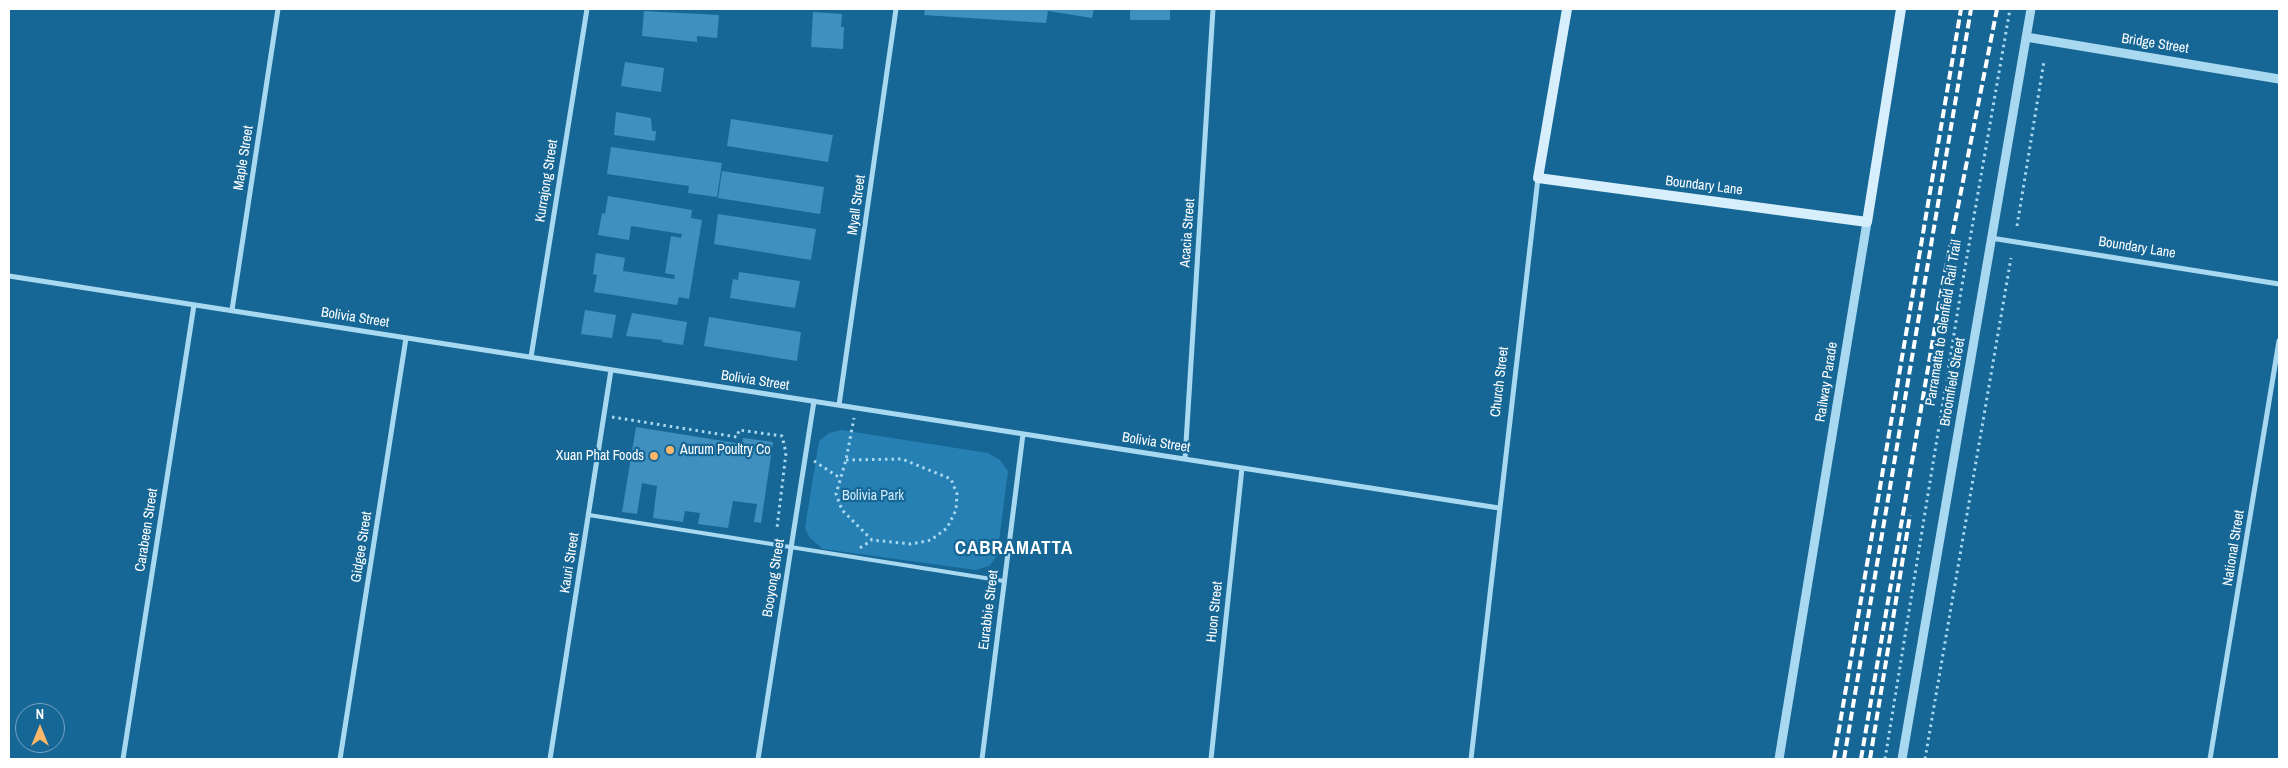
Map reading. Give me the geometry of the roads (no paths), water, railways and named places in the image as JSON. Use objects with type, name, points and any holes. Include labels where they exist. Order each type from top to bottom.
[{"type":"main road","name":"Church Street","points":[[1538,178],[1567,9]]},
{"type":"main road","name":"Railway Parade","points":[[1867,222],[1901,9]]},
{"type":"main road","name":"Boundary Lane","points":[[1538,178],[1867,222]]},
{"type":"street","name":"Maple Street","points":[[232,310],[278,9]]},
{"type":"street","name":"Kurrajong Street","points":[[531,357],[587,9]]},
{"type":"street","name":"Myall Street","points":[[839,405],[896,9]]},
{"type":"street","name":"Acacia Street","points":[[1185,459],[1213,9]]},
{"type":"street","name":"Broomfield Street","points":[[1902,759],[2031,9]]},
{"type":"street","name":"Bridge Street","points":[[2026,37],[2279,79]]},
{"type":"street","name":"Church Street","points":[[1471,759],[1538,178]]},
{"type":"street","name":"Railway Parade","points":[[1780,759],[1867,222]]},
{"type":"street","name":"Boundary Lane","points":[[1991,238],[2279,284]]},
{"type":"street","name":"Bolivia Street","points":[[9,276],[1499,508]]},
{"type":"street","name":"Carabeen Street","points":[[122,759],[194,304]]},
{"type":"street","name":"Gidgee Street","points":[[340,759],[406,338]]},
{"type":"street","name":"National Street","points":[[2210,759],[2279,341]]},
{"type":"street","name":"Kauri Street","points":[[550,759],[611,370]]},
{"type":"street","name":"Booyong Street","points":[[758,759],[814,401]]},
{"type":"street","name":"Eurabbie Street","points":[[982,759],[1023,434]]},
{"type":"street","name":"Huon Street","points":[[1211,759],[1242,468]]},
{"type":"lane","points":[[589,515],[791,545],[1004,581]]},
{"type":"railway","points":[[1834,759],[1961,9]]},
{"type":"railway","points":[[1844,759],[1971,9]]},
{"type":"railway","points":[[1861,759],[1940,298],[1997,9]]},
{"type":"railway","points":[[1870,759],[1910,515]]},
{"type":"place","name":"Aurum Poultry Co","points":[[670,450]]},
{"type":"place","name":"Xuan Phat Foods","points":[[654,456]]},
{"type":"district","name":"CABRAMATTA","points":[[1014,549]]},
{"type":"park label","name":"Bolivia Park","points":[[873,496]]}]
